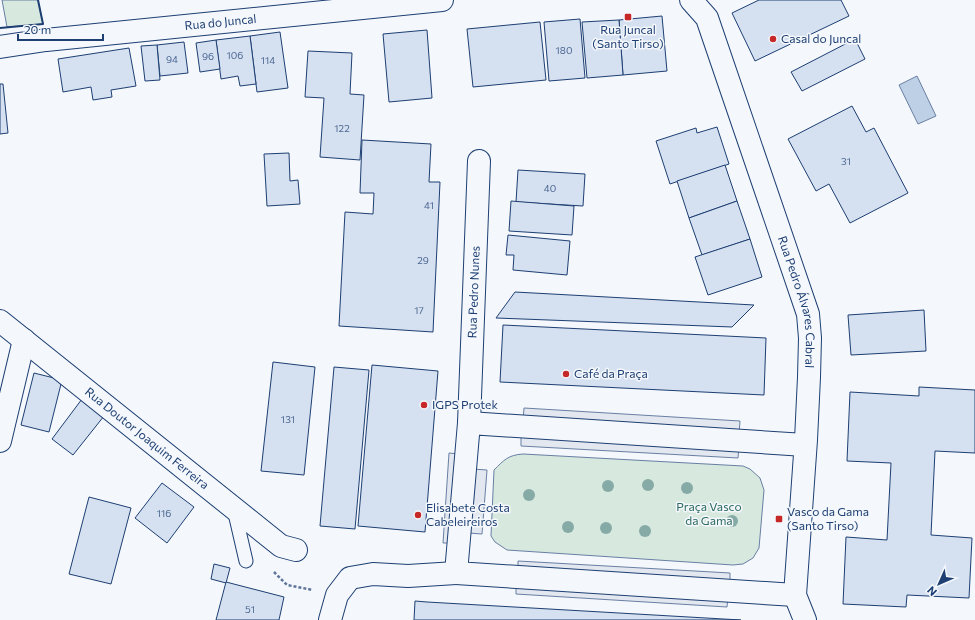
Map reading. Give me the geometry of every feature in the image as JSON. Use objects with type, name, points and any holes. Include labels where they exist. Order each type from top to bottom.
[{"type":"street","name":"Rua do Juncal","points":[[0,47],[46,40],[442,0]]},
{"type":"street","name":"Rua Pedro Álvares Cabral","points":[[691,0],[707,18],[808,314],[810,338],[805,446],[795,595],[805,620]]},
{"type":"street","name":"Rua Pedro Nunes","points":[[469,423],[479,161]]},
{"type":"street","name":"Rua Doutor Joaquim Ferreira","points":[[0,321],[281,546],[296,550]]},
{"type":"street","points":[[0,441],[24,340]]},
{"type":"street","points":[[456,573],[469,423],[805,446]]},
{"type":"street","points":[[330,620],[337,595],[350,578],[373,574],[408,576],[456,573],[795,595]]},
{"type":"lane","points":[[233,508],[246,561]]},
{"type":"path","points":[[246,561],[270,568],[287,585],[337,595]]},
{"type":"green space","points":[[2,0],[38,0],[43,24],[7,27]]},
{"type":"green space","name":"Praça Vasco da Gama","points":[[523,454],[743,466],[750,469],[760,478],[764,490],[759,548],[753,558],[743,564],[733,565],[507,550],[495,542],[491,536],[494,470],[507,459]]},
{"type":"shaded area","points":[[524,408],[740,421],[739,434],[523,421]]},
{"type":"shaded area","points":[[521,434],[739,446],[738,458],[521,446]]},
{"type":"shaded area","points":[[449,453],[459,454],[453,543],[443,543]]},
{"type":"shaded area","points":[[472,469],[487,470],[482,534],[468,533]]},
{"type":"shaded area","points":[[518,561],[730,573],[730,583],[518,572]]},
{"type":"shaded area","points":[[516,583],[728,596],[727,607],[516,594]]},
{"type":"water","points":[[917,76],[936,116],[918,124],[899,85]]},
{"type":"building","name":"Casal do Juncal","points":[[759,0],[841,0],[849,16],[755,61],[732,13]]},
{"type":"building","points":[[662,16],[667,71],[623,75],[619,20]]},
{"type":"building","points":[[580,19],[585,78],[549,81],[544,22]]},
{"type":"building","points":[[619,20],[623,75],[587,78],[582,22]]},
{"type":"building","points":[[540,22],[546,80],[473,87],[467,29]]},
{"type":"building","points":[[427,30],[432,98],[389,102],[383,34]]},
{"type":"building","points":[[280,32],[288,88],[257,92],[250,36]]},
{"type":"building","points":[[250,36],[256,84],[240,86],[238,76],[221,79],[216,40]]},
{"type":"building","points":[[855,39],[865,59],[802,91],[791,72]]},
{"type":"building","points":[[216,40],[220,69],[200,72],[196,43]]},
{"type":"building","points":[[184,42],[188,73],[160,76],[157,45]]},
{"type":"building","points":[[157,45],[160,80],[145,81],[141,46]]},
{"type":"building","points":[[129,48],[136,86],[111,90],[112,97],[93,100],[91,87],[63,92],[58,59]]},
{"type":"building","points":[[308,51],[352,53],[350,94],[364,95],[360,160],[320,157],[324,98],[305,97]]},
{"type":"building","points":[[0,84],[3,84],[8,133],[0,134]]},
{"type":"building","points":[[852,106],[866,132],[874,128],[908,193],[850,223],[829,184],[816,191],[788,139]]},
{"type":"building","points":[[717,127],[729,164],[670,184],[656,141],[696,128],[697,133]]},
{"type":"building","points":[[362,140],[431,144],[429,182],[440,182],[433,332],[339,326],[345,212],[373,214],[374,193],[360,193]]},
{"type":"building","points":[[289,153],[290,181],[298,180],[300,204],[267,206],[264,154]]},
{"type":"building","points":[[725,165],[737,201],[689,218],[677,181]]},
{"type":"building","points":[[518,170],[585,174],[583,206],[516,202]]},
{"type":"building","points":[[511,201],[574,206],[572,235],[509,231]]},
{"type":"building","points":[[737,201],[750,239],[702,255],[689,218]]},
{"type":"building","points":[[508,235],[570,241],[567,275],[513,270],[514,255],[506,255]]},
{"type":"building","points":[[750,239],[762,277],[708,295],[695,257]]},
{"type":"building","points":[[515,292],[754,305],[732,327],[496,318]]},
{"type":"building","points":[[924,310],[926,351],[851,355],[848,315]]},
{"type":"building","points":[[503,325],[766,338],[764,395],[500,382]]},
{"type":"building","points":[[273,362],[315,367],[304,475],[261,471]]},
{"type":"building","points":[[372,365],[438,371],[425,532],[358,526]]},
{"type":"building","points":[[334,367],[369,370],[355,529],[320,526]]},
{"type":"building","points":[[34,373],[62,380],[49,432],[21,425]]},
{"type":"building","points":[[919,387],[975,390],[975,453],[935,451],[931,535],[972,538],[969,598],[907,595],[906,607],[843,604],[846,537],[887,540],[891,463],[847,461],[850,392],[919,396]]},
{"type":"building","points":[[82,399],[104,416],[73,455],[52,439]]},
{"type":"building","points":[[162,483],[194,507],[167,543],[135,518]]},
{"type":"building","points":[[89,497],[131,508],[111,584],[69,574]]},
{"type":"building","points":[[214,564],[230,568],[226,583],[211,579]]},
{"type":"building","points":[[226,582],[284,597],[279,620],[216,620]]},
{"type":"building","points":[[415,601],[427,602],[741,620],[414,620]]},
{"type":"wall","points":[[0,28],[43,24],[38,0]]},
{"type":"place","name":"Rua Juncal (Santo Tirso)","points":[[628,17]]},
{"type":"place","name":"Casal do Juncal","points":[[773,39]]},
{"type":"place","name":"Café da Praça","points":[[566,374]]},
{"type":"place","name":"IGPS Protek","points":[[424,405]]},
{"type":"place","name":"Elisabete Costa Cabeleireiros","points":[[418,515]]},
{"type":"place","name":"Vasco da Gama (Santo Tirso)","points":[[779,519]]}]
